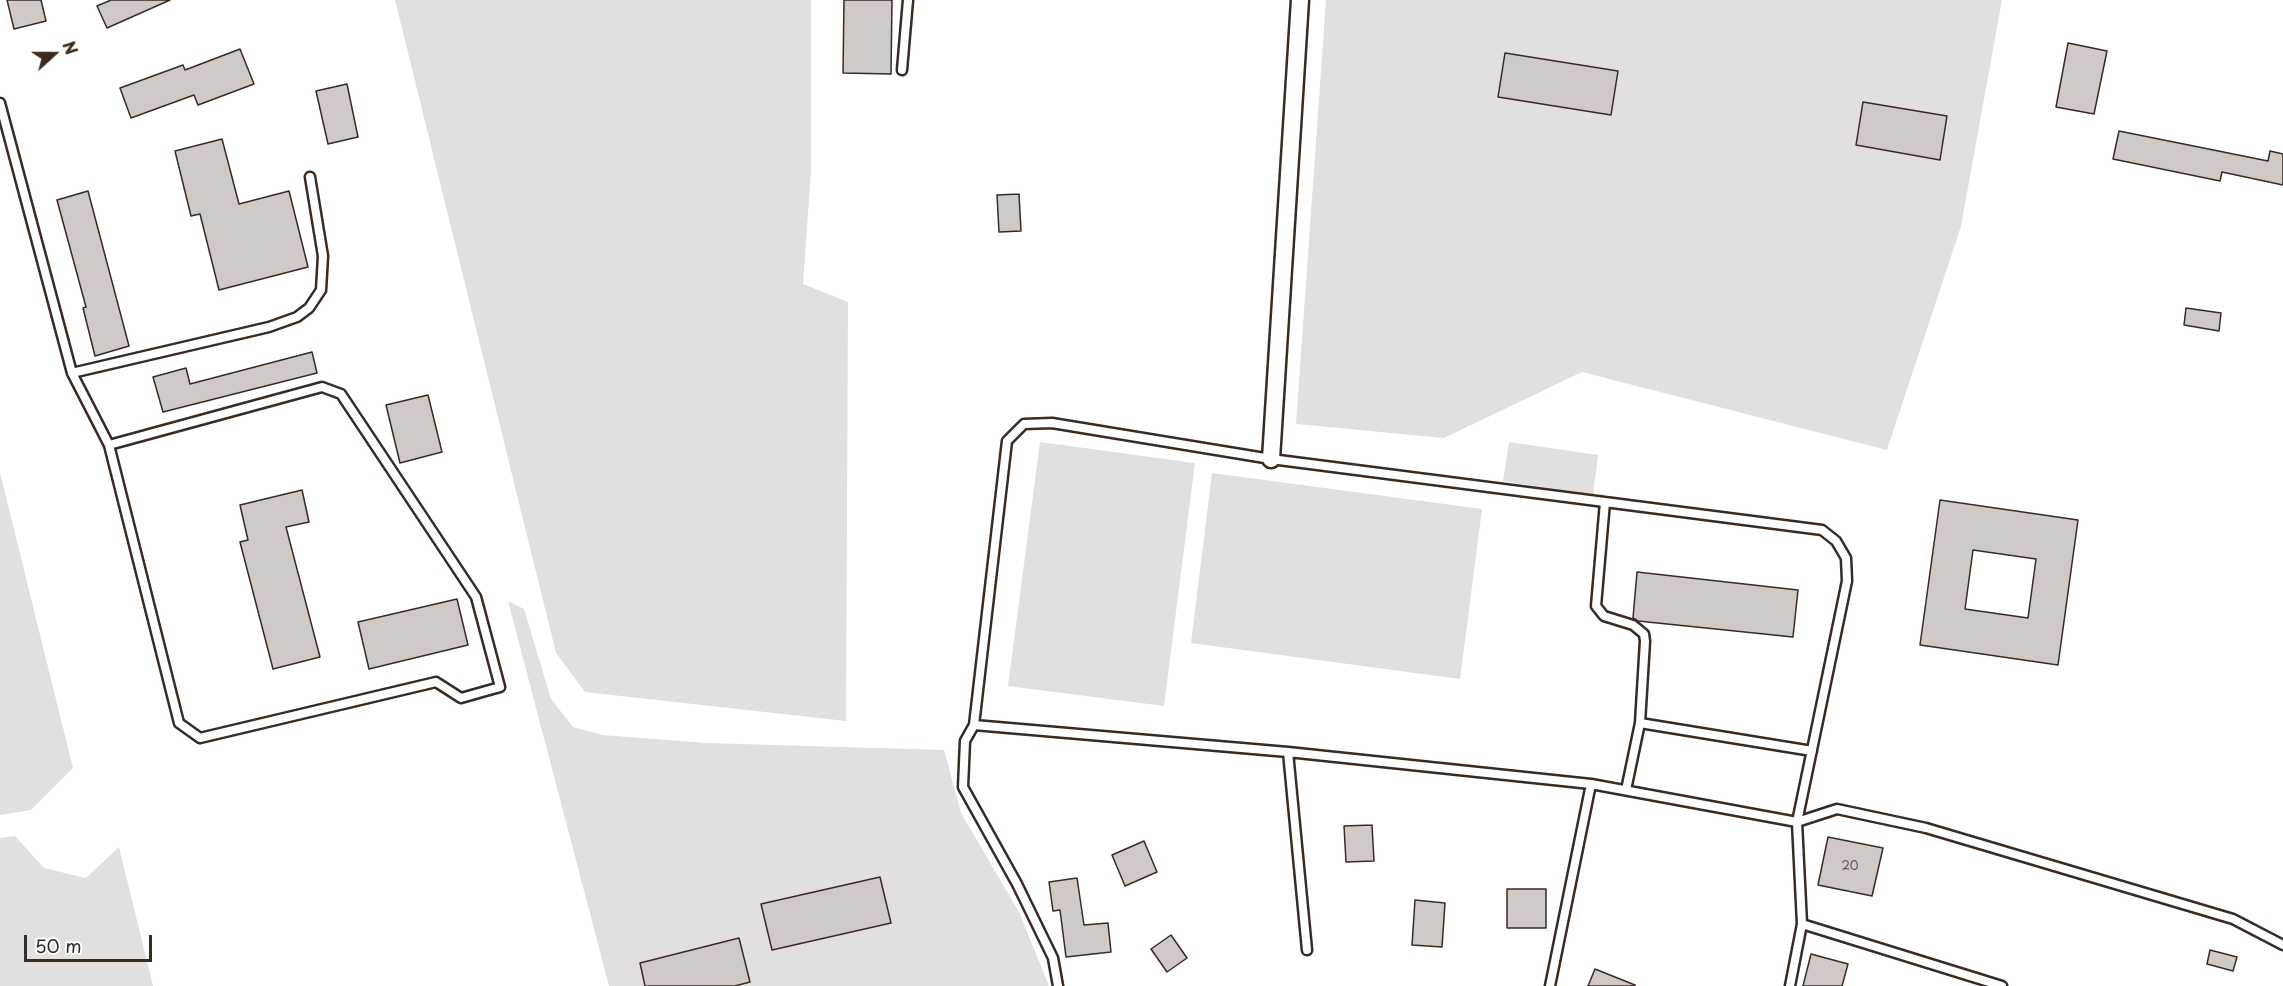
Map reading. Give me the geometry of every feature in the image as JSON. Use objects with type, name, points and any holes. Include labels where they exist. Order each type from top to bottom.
[{"type":"street","points":[[1271,459],[1300,0]]},
{"type":"lane","points":[[902,70],[908,0]]},
{"type":"lane","points":[[0,103],[72,373],[109,446],[179,723],[200,738],[436,682],[461,698],[500,687],[476,597],[341,394],[322,387],[109,446]]},
{"type":"lane","points":[[72,373],[269,327],[297,317],[309,308],[321,290],[322,256],[310,177]]},
{"type":"lane","points":[[1058,986],[1053,958],[1048,947],[1017,884],[963,787],[965,741],[974,725],[1007,441],[1024,424],[1052,423],[1271,459],[1822,530],[1836,541],[1846,558],[1847,580],[1797,822],[1802,924],[1790,986]]},
{"type":"lane","points":[[1605,502],[1596,606],[1604,616],[1633,625],[1644,634],[1645,641],[1640,723],[1626,790]]},
{"type":"lane","points":[[1640,723],[1812,751]]},
{"type":"lane","points":[[974,725],[1288,752],[1591,783],[1797,822],[1837,809],[1926,828],[2233,919],[2283,945]]},
{"type":"lane","points":[[1288,752],[1306,950]]},
{"type":"lane","points":[[1550,986],[1591,783]]},
{"type":"lane","points":[[1802,924],[2002,986]]},
{"type":"shaded area","points":[[395,0],[811,0],[811,171],[803,284],[848,302],[846,721],[585,692],[556,653]]},
{"type":"shaded area","points":[[1326,0],[2002,0],[1961,226],[1887,450],[1582,372],[1444,438],[1296,424]]},
{"type":"shaded area","points":[[1040,442],[1195,463],[1164,706],[1008,686]]},
{"type":"shaded area","points":[[1509,442],[1598,455],[1593,495],[1503,481]]},
{"type":"shaded area","points":[[0,473],[73,768],[31,810],[0,815]]},
{"type":"shaded area","points":[[1212,473],[1482,509],[1460,679],[1191,643]]},
{"type":"shaded area","points":[[508,601],[524,609],[551,699],[573,727],[602,735],[707,743],[944,750],[961,813],[1019,912],[1049,986],[609,986]]},
{"type":"shaded area","points":[[15,836],[44,868],[86,878],[119,847],[153,986],[0,986],[0,838]]},
{"type":"building","points":[[7,0],[41,0],[46,21],[14,29]]},
{"type":"building","points":[[111,0],[170,0],[107,28],[97,6]]},
{"type":"building","points":[[844,0],[892,0],[891,74],[843,73]]},
{"type":"building","points":[[2068,43],[2107,51],[2094,114],[2056,107]]},
{"type":"building","points":[[240,49],[254,84],[198,105],[194,95],[131,118],[120,88],[183,65],[185,70]]},
{"type":"building","points":[[1505,53],[1618,71],[1611,115],[1498,97]]},
{"type":"building","points":[[347,84],[358,137],[328,144],[316,91]]},
{"type":"building","points":[[1863,102],[1947,116],[1940,160],[1856,145]]},
{"type":"building","points":[[2119,131],[2268,161],[2270,151],[2283,154],[2283,185],[2222,172],[2220,181],[2113,159]]},
{"type":"building","points":[[222,139],[239,204],[289,191],[308,267],[219,290],[200,214],[191,216],[175,151]]},
{"type":"building","points":[[88,191],[129,346],[95,356],[83,308],[86,307],[57,200]]},
{"type":"building","points":[[1019,194],[1021,231],[999,232],[997,195]]},
{"type":"building","points":[[2186,308],[2221,313],[2219,331],[2184,325]]},
{"type":"building","points":[[312,352],[317,373],[163,412],[153,377],[186,368],[190,384]]},
{"type":"building","points":[[428,395],[442,452],[400,463],[386,405]]},
{"type":"building","points":[[302,490],[309,522],[286,527],[320,657],[273,669],[240,542],[248,540],[240,505]]},
{"type":"building","points":[[1940,500],[2078,520],[2058,665],[1920,645]],"holes":[[[1973,550],[2036,559],[2028,618],[1965,609]]]},
{"type":"building","points":[[1637,572],[1798,590],[1793,637],[1638,621],[1633,618]]},
{"type":"building","points":[[457,599],[468,645],[369,669],[358,622]]},
{"type":"building","points":[[1372,825],[1374,861],[1346,862],[1344,826]]},
{"type":"building","points":[[1828,837],[1883,848],[1872,896],[1818,885]]},
{"type":"building","points":[[1144,841],[1157,872],[1125,886],[1112,855]]},
{"type":"building","points":[[880,877],[891,923],[772,950],[761,904]]},
{"type":"building","points":[[1077,878],[1084,925],[1108,923],[1111,952],[1066,957],[1060,910],[1053,911],[1049,882]]},
{"type":"building","points":[[1507,889],[1546,889],[1546,928],[1507,928]]},
{"type":"building","points":[[1415,900],[1445,903],[1442,947],[1412,945]]},
{"type":"building","points":[[1171,935],[1187,958],[1167,972],[1151,949]]},
{"type":"building","points":[[739,938],[750,982],[735,986],[645,986],[640,963]]},
{"type":"building","points":[[2210,950],[2237,957],[2233,971],[2207,964]]},
{"type":"building","points":[[1811,954],[1848,964],[1842,986],[1803,986]]},
{"type":"building","points":[[1595,969],[1635,985],[1635,986],[1588,986]]}]
